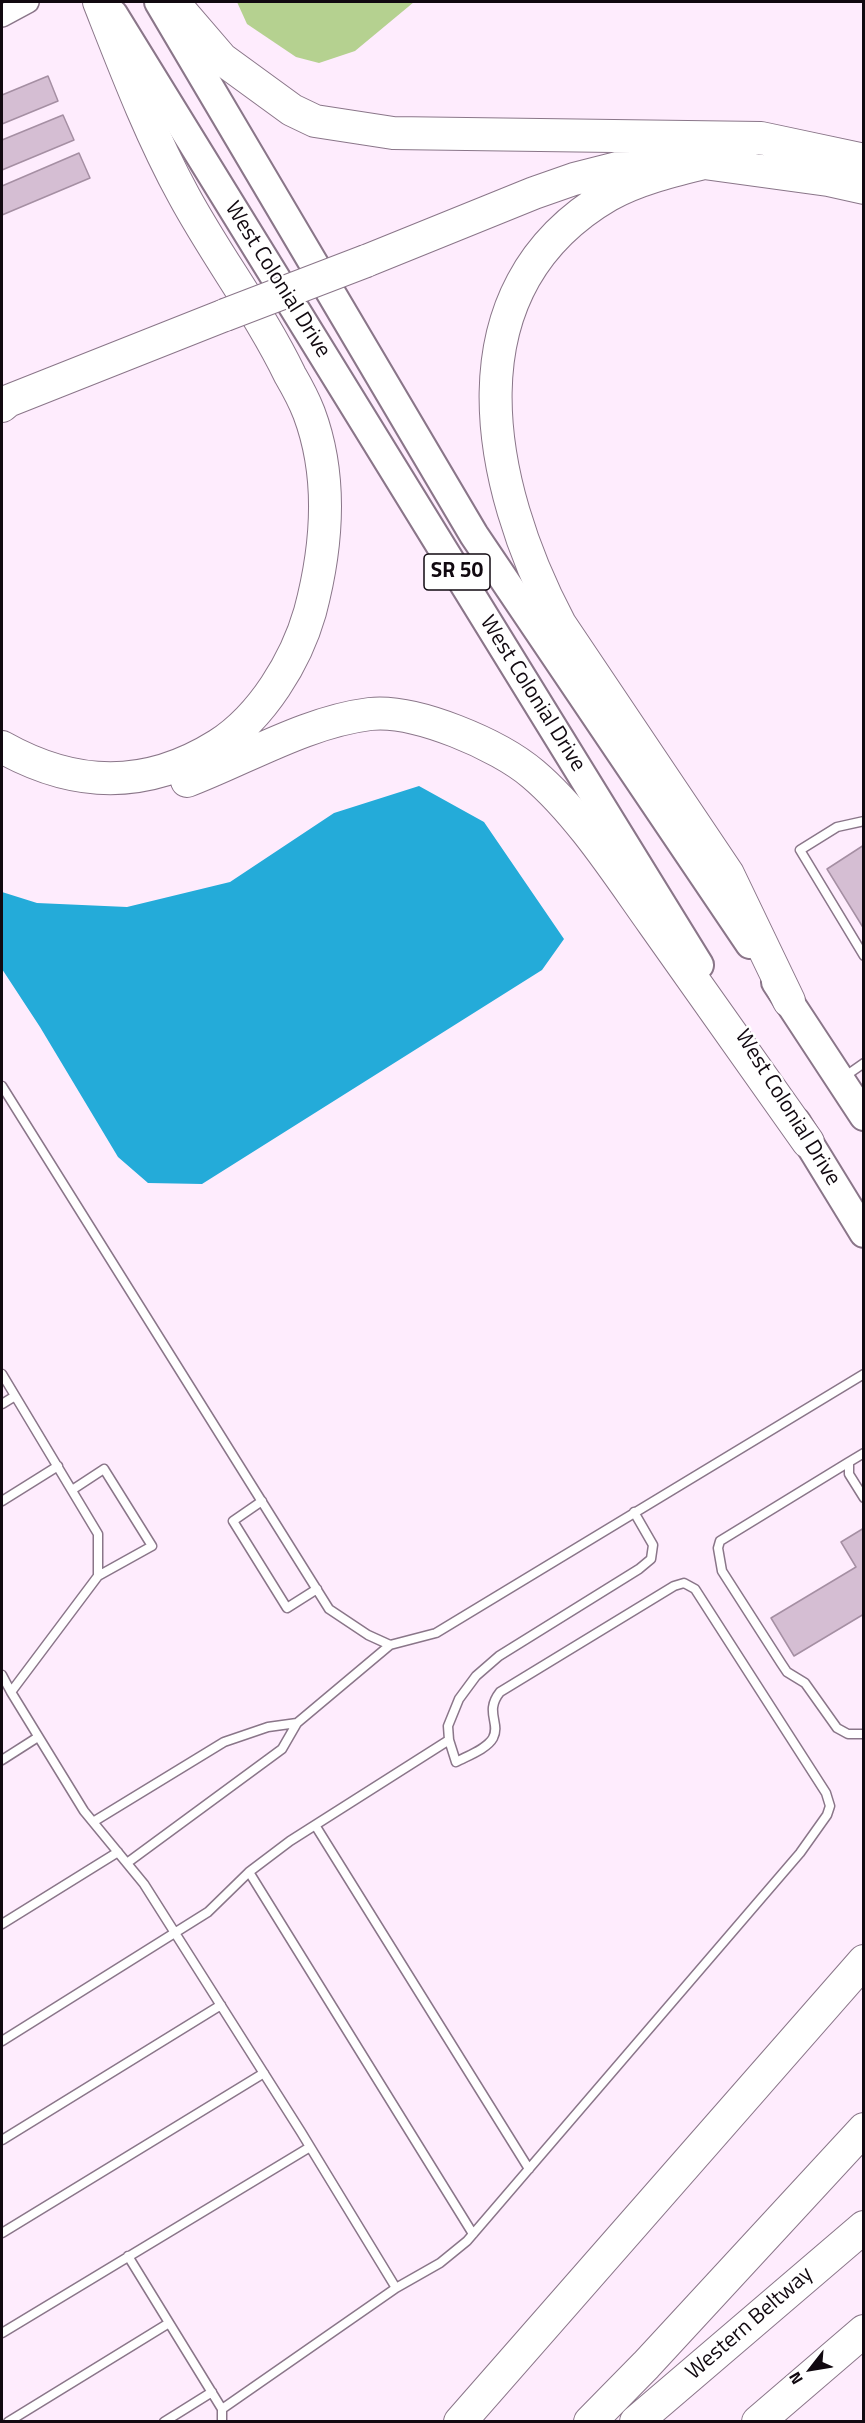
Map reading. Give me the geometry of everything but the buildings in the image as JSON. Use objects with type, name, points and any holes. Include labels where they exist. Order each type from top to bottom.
[{"type":"highway","points":[[2,747],[23,759],[53,771],[110,778],[141,776],[169,770],[197,758],[224,741],[254,712],[284,673],[298,647],[318,581],[324,539],[324,485],[318,443],[309,411],[279,352],[185,198],[155,141],[99,2]]},
{"type":"highway","name":"West Colonial Drive","points":[[106,2],[864,1233]]},
{"type":"highway","name":"West Colonial Drive","points":[[159,2],[474,535],[789,1001],[864,1116]]},
{"type":"highway","points":[[173,2],[222,59],[292,110],[315,120],[393,133],[761,138],[864,160]]},
{"type":"highway","points":[[362,253],[566,163],[653,138]]},
{"type":"highway","points":[[2,406],[221,308],[362,253],[585,176],[637,163],[671,160],[828,180],[864,188]]},
{"type":"highway","points":[[704,163],[665,173],[610,195],[577,218],[542,250],[524,280],[506,322],[494,402],[497,445],[507,496],[542,590],[561,624],[728,874],[789,1001]]},
{"type":"highway","points":[[2,387],[30,373],[221,308]]},
{"type":"highway","points":[[2,765],[59,790],[103,794],[142,793],[177,785],[329,723],[372,714],[405,716],[446,728],[508,755],[534,775],[563,805],[610,863],[808,1142],[864,1209]]},
{"type":"highway","points":[[460,2421],[864,1961]]},
{"type":"highway","points":[[590,2421],[646,2365],[864,2129]]},
{"type":"highway","name":"Western Beltway","points":[[636,2421],[864,2227]]},
{"type":"highway","points":[[758,2421],[864,2331]]},
{"type":"highway","points":[[829,2361],[864,2342]]},
{"type":"street","points":[[2,16],[28,2]]},
{"type":"lane","points":[[864,821],[837,827],[800,850],[864,956]]},
{"type":"lane","points":[[840,1080],[864,1063]]},
{"type":"lane","points":[[2,1086],[329,1609],[368,1635],[390,1645]]},
{"type":"lane","points":[[2,1374],[98,1534],[98,1576]]},
{"type":"lane","points":[[127,1863],[282,1749],[297,1723],[390,1645],[436,1633],[864,1374]]},
{"type":"lane","points":[[2,1404],[15,1396]]},
{"type":"lane","points":[[864,1453],[720,1541],[718,1548],[722,1571],[787,1672],[805,1683],[837,1728],[848,1734],[864,1734]]},
{"type":"lane","points":[[849,1462],[849,1474],[864,1498]]},
{"type":"lane","points":[[2,1501],[58,1466]]},
{"type":"lane","points":[[11,1692],[98,1576],[152,1546],[105,1469],[72,1490]]},
{"type":"lane","points":[[262,1502],[233,1521],[287,1608],[317,1589]]},
{"type":"lane","points":[[222,2409],[396,2288],[440,2263],[473,2234],[800,1853],[827,1815],[830,1806],[826,1793],[695,1589],[684,1583],[674,1586],[500,1692],[492,1706],[495,1728],[493,1738],[486,1745],[456,1762],[449,1740],[448,1726],[467,1686],[487,1665],[646,1565],[651,1559],[653,1545],[634,1512]]},
{"type":"lane","points":[[2,1675],[84,1811],[144,1884],[396,2288]]},
{"type":"lane","points":[[93,1822],[224,1742],[268,1727],[297,1723]]},
{"type":"lane","points":[[2,1760],[39,1737]]},
{"type":"lane","points":[[2,2041],[176,1934],[208,1912],[249,1872],[315,1825],[449,1740]]},
{"type":"lane","points":[[315,1825],[529,2169]]},
{"type":"lane","points":[[2,1924],[118,1852]]},
{"type":"lane","points":[[249,1872],[473,2234]]},
{"type":"lane","points":[[2,2140],[221,2005]]},
{"type":"lane","points":[[2,2233],[264,2073]]},
{"type":"lane","points":[[2,2332],[310,2147]]},
{"type":"lane","points":[[128,2256],[222,2409],[222,2421]]},
{"type":"lane","points":[[8,2421],[169,2323]]},
{"type":"lane","points":[[164,2421],[212,2392]]},
{"type":"green space","points":[[237,2],[414,2],[355,51],[319,63],[296,57],[247,24]]},
{"type":"water","points":[[419,786],[484,822],[564,939],[542,970],[202,1184],[148,1183],[118,1157],[40,1027],[2,969],[2,892],[37,903],[127,907],[230,882],[334,813]]}]
